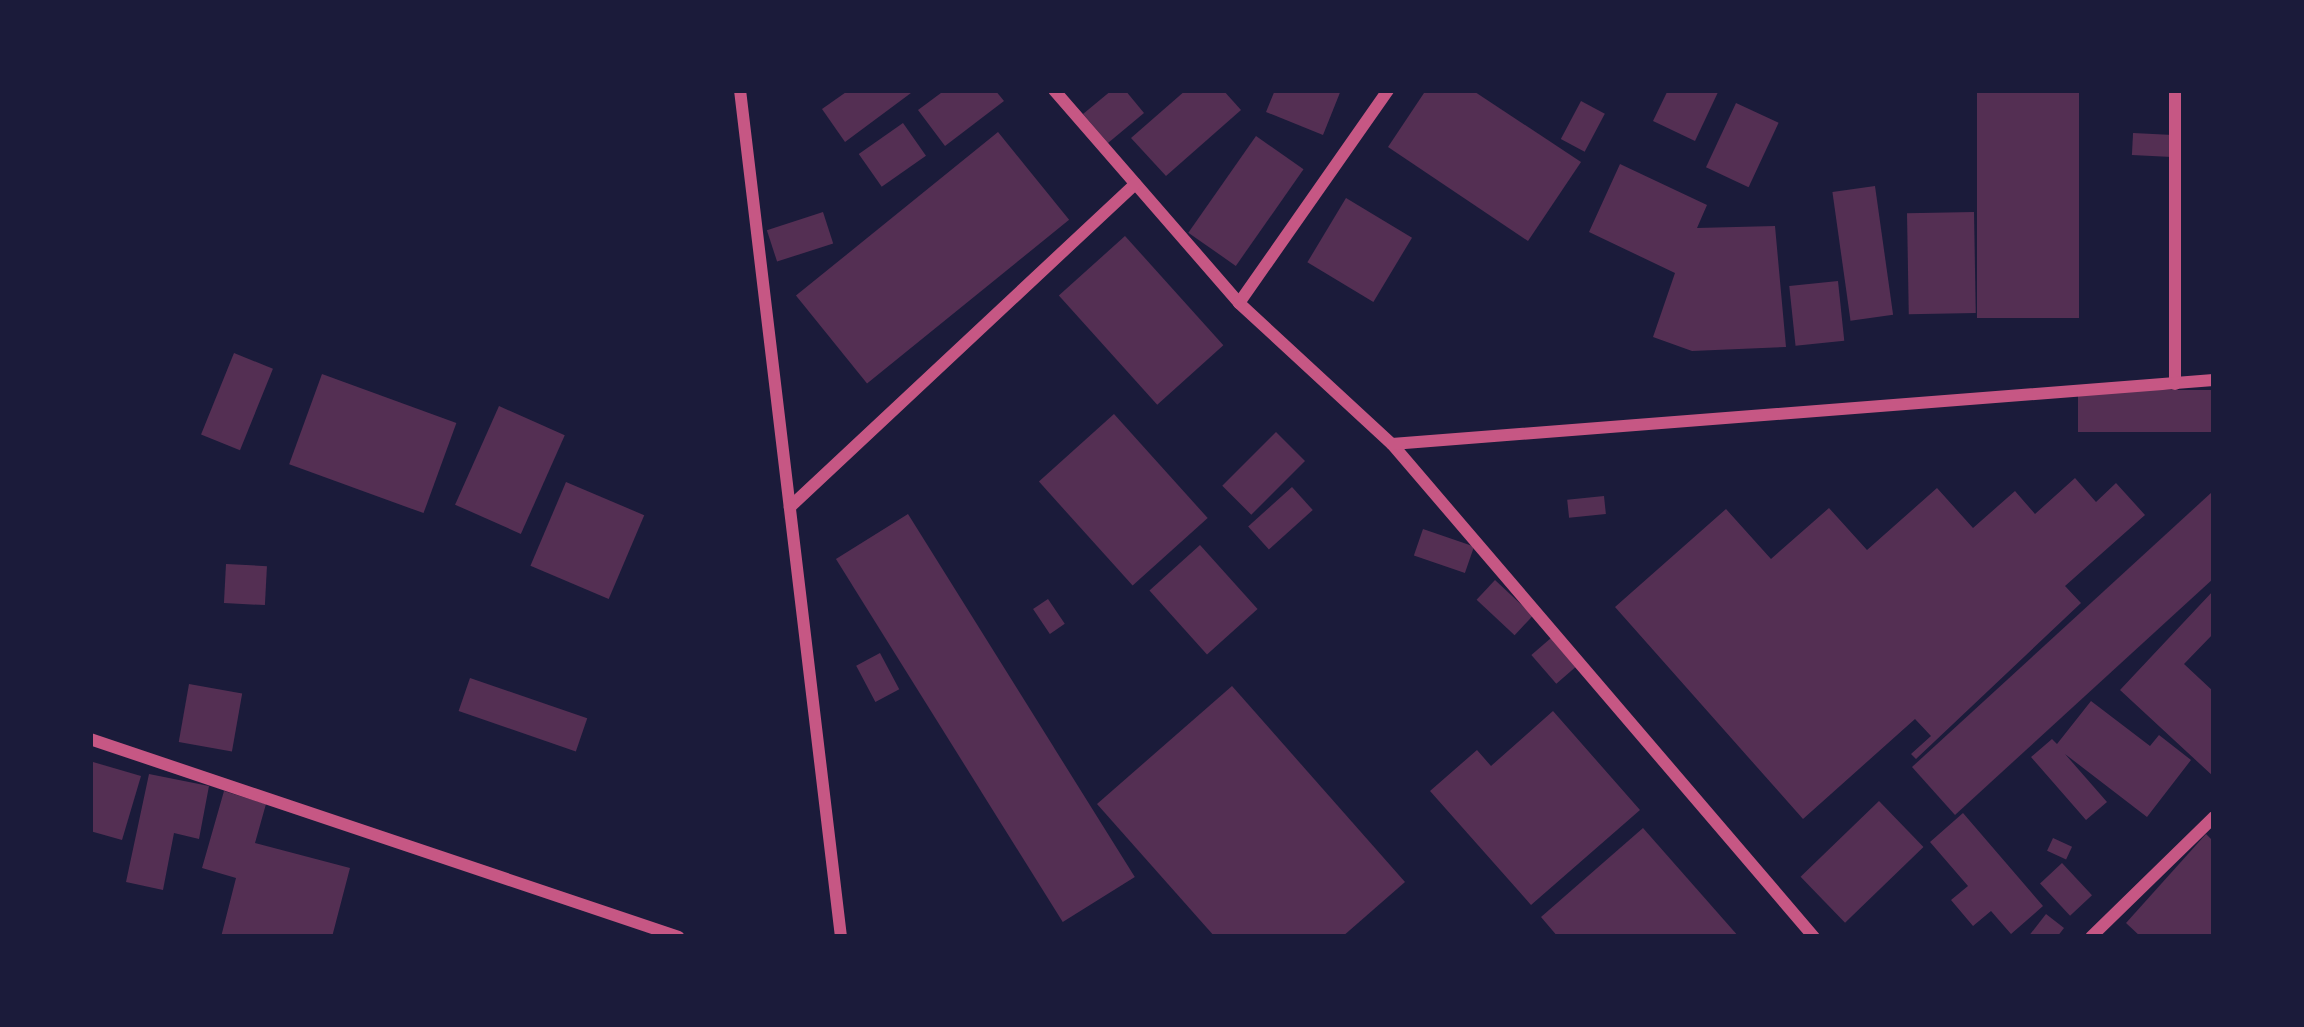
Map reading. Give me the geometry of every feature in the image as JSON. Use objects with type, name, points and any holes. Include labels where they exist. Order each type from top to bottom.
[{"type":"street","points":[[740,90],[841,937]]},
{"type":"street","points":[[1054,90],[1239,303],[1391,444],[1814,937]]},
{"type":"street","points":[[1239,303],[1388,90]]},
{"type":"street","points":[[2175,90],[2175,384]]},
{"type":"street","points":[[790,507],[1135,184]]},
{"type":"street","points":[[1391,444],[2214,380]]},
{"type":"street","points":[[90,739],[679,937]]},
{"type":"street","points":[[2091,937],[2214,817]]},
{"type":"building","points":[[849,90],[915,90],[845,142],[822,109]]},
{"type":"building","points":[[945,90],[995,90],[1004,101],[945,146],[918,110]]},
{"type":"building","points":[[1112,90],[1125,90],[1144,113],[1108,143],[1083,114]]},
{"type":"building","points":[[1186,90],[1223,90],[1241,110],[1166,176],[1131,138]]},
{"type":"building","points":[[1275,90],[1341,90],[1323,135],[1266,112]]},
{"type":"building","points":[[1426,90],[1472,90],[1581,162],[1528,241],[1388,147]]},
{"type":"building","points":[[1668,90],[1719,90],[1695,141],[1653,121]]},
{"type":"building","points":[[1977,90],[2079,90],[2079,318],[1977,318]]},
{"type":"building","points":[[1581,101],[1605,114],[1585,152],[1561,139]]},
{"type":"building","points":[[1736,103],[1779,123],[1749,187],[1706,167]]},
{"type":"building","points":[[903,123],[926,156],[882,187],[859,154]]},
{"type":"building","points":[[998,132],[1069,220],[867,383],[796,296]]},
{"type":"building","points":[[2133,133],[2173,135],[2172,157],[2132,155]]},
{"type":"building","points":[[1256,136],[1304,169],[1236,266],[1188,233]]},
{"type":"building","points":[[1620,164],[1707,205],[1697,228],[1775,226],[1786,347],[1692,351],[1653,337],[1675,273],[1589,232]]},
{"type":"building","points":[[1875,186],[1893,315],[1851,321],[1832,192]]},
{"type":"building","points":[[1346,198],[1412,238],[1373,302],[1307,262]]},
{"type":"building","points":[[823,212],[833,243],[777,262],[767,230]]},
{"type":"building","points":[[1974,212],[1976,313],[1909,314],[1907,213]]},
{"type":"building","points":[[1125,236],[1223,345],[1157,405],[1059,296]]},
{"type":"building","points":[[1838,281],[1844,341],[1796,346],[1789,286]]},
{"type":"building","points":[[234,353],[273,369],[240,450],[201,435]]},
{"type":"building","points":[[322,374],[456,423],[424,513],[289,464]]},
{"type":"building","points":[[2078,390],[2214,390],[2214,432],[2078,432]]},
{"type":"building","points":[[499,406],[565,435],[521,534],[455,505]]},
{"type":"building","points":[[1114,414],[1208,518],[1133,586],[1039,482]]},
{"type":"building","points":[[1276,432],[1305,461],[1251,515],[1222,486]]},
{"type":"building","points":[[2075,478],[2096,502],[2116,483],[2145,515],[2065,586],[2081,603],[1916,759],[1911,754],[1931,736],[1915,719],[1803,819],[1615,607],[1726,509],[1771,559],[1829,508],[1867,550],[1937,488],[1973,528],[2015,491],[2035,514]]},
{"type":"building","points":[[566,482],[644,515],[609,599],[530,566]]},
{"type":"building","points":[[1292,487],[1313,510],[1269,550],[1248,526]]},
{"type":"building","points":[[2212,492],[2214,578],[1955,815],[1912,767]]},
{"type":"building","points":[[1604,496],[1606,514],[1569,518],[1567,500]]},
{"type":"building","points":[[908,514],[1135,877],[1063,922],[836,559]]},
{"type":"building","points":[[1423,529],[1474,547],[1465,573],[1414,555]]},
{"type":"building","points":[[1200,545],[1258,609],[1207,654],[1149,591]]},
{"type":"building","points":[[226,564],[267,566],[265,605],[224,603]]},
{"type":"building","points":[[1495,580],[1533,615],[1515,635],[1477,600]]},
{"type":"building","points":[[2214,590],[2214,633],[2184,664],[2214,692],[2214,777],[2120,690]]},
{"type":"building","points":[[1048,599],[1065,624],[1050,634],[1033,609]]},
{"type":"building","points":[[1551,638],[1576,667],[1556,684],[1531,655]]},
{"type":"building","points":[[880,653],[899,689],[875,702],[856,666]]},
{"type":"building","points":[[470,678],[587,718],[576,751],[459,711]]},
{"type":"building","points":[[189,684],[242,693],[232,751],[179,742]]},
{"type":"building","points":[[1232,686],[1405,882],[1342,937],[1215,937],[1097,804]]},
{"type":"building","points":[[2091,701],[2150,746],[2159,735],[2191,760],[2147,817],[2065,754],[2107,802],[2086,820],[2031,757],[2052,739],[2057,744]]},
{"type":"building","points":[[1553,711],[1640,810],[1531,905],[1430,791],[1477,750],[1491,766]]},
{"type":"building","points":[[93,762],[141,776],[122,840],[90,831]]},
{"type":"building","points":[[149,774],[209,786],[199,839],[174,833],[163,890],[126,882]]},
{"type":"building","points":[[224,791],[266,804],[255,843],[350,868],[332,937],[221,937],[236,878],[202,868]]},
{"type":"building","points":[[1879,801],[1923,847],[1845,923],[1801,877]]},
{"type":"building","points":[[1963,813],[2043,906],[2011,934],[1991,911],[1973,926],[1951,900],[1968,886],[1930,842]]},
{"type":"building","points":[[1643,828],[1739,937],[1558,937],[1541,917]]},
{"type":"building","points":[[2206,834],[2214,842],[2214,937],[2141,937],[2126,923]]},
{"type":"building","points":[[2053,838],[2072,847],[2066,860],[2047,851]]},
{"type":"building","points":[[2062,863],[2092,895],[2070,916],[2040,883]]},
{"type":"building","points":[[2046,914],[2064,928],[2057,937],[2028,937]]}]
